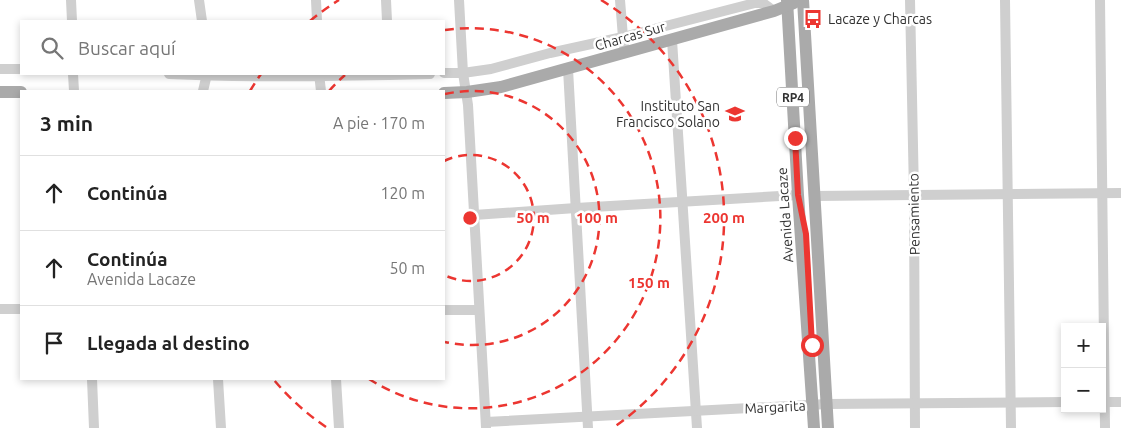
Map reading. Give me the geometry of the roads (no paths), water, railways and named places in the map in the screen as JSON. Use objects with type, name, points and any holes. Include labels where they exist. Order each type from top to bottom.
[{"type":"main road","name":"Charcas Sur","points":[[445,93],[501,87],[774,11],[787,3],[801,0]]},
{"type":"main road","name":"RP4","points":[[801,0],[828,428]]},
{"type":"main road","name":"Avenida Lacaze","points":[[787,3],[814,428]]},
{"type":"main road","points":[[0,92],[20,92]]},
{"type":"main road","points":[[798,195],[806,234],[812,345],[817,388],[827,404]]},
{"type":"street","points":[[71,0],[72,20]]},
{"type":"street","points":[[200,0],[202,20]]},
{"type":"street","points":[[316,0],[317,20]]},
{"type":"street","points":[[386,0],[387,20]]},
{"type":"street","points":[[459,0],[486,425]]},
{"type":"street","points":[[620,0],[625,53]]},
{"type":"street","name":"Pensamiento","points":[[910,0],[916,428]]},
{"type":"street","points":[[1006,0],[1010,428]]},
{"type":"street","points":[[1100,0],[1104,368]]},
{"type":"street","points":[[445,73],[463,73],[491,69],[755,3],[763,3],[774,11]]},
{"type":"street","points":[[672,40],[698,428]]},
{"type":"street","points":[[0,69],[20,69]]},
{"type":"street","points":[[568,69],[588,428]]},
{"type":"street","points":[[73,75],[74,90]]},
{"type":"street","points":[[202,90],[208,75],[319,75],[320,90]]},
{"type":"street","points":[[814,196],[1121,192]]},
{"type":"street","points":[[474,215],[798,195]]},
{"type":"street","points":[[0,309],[20,309]]},
{"type":"street","points":[[445,310],[479,310]]},
{"type":"street","points":[[92,380],[94,428]]},
{"type":"street","points":[[218,380],[221,428]]},
{"type":"street","points":[[336,380],[339,428]]},
{"type":"street","name":"Margarita","points":[[486,425],[587,417],[827,404],[1061,402]]},
{"type":"street","points":[[1106,402],[1121,402]]},
{"type":"street","points":[[1104,413],[1105,428]]},
{"type":"place","name":"Lacaze y Charcas","points":[[813,19]]},
{"type":"place","name":"Instituto San Francisco Solano","points":[[735,114]]}]
